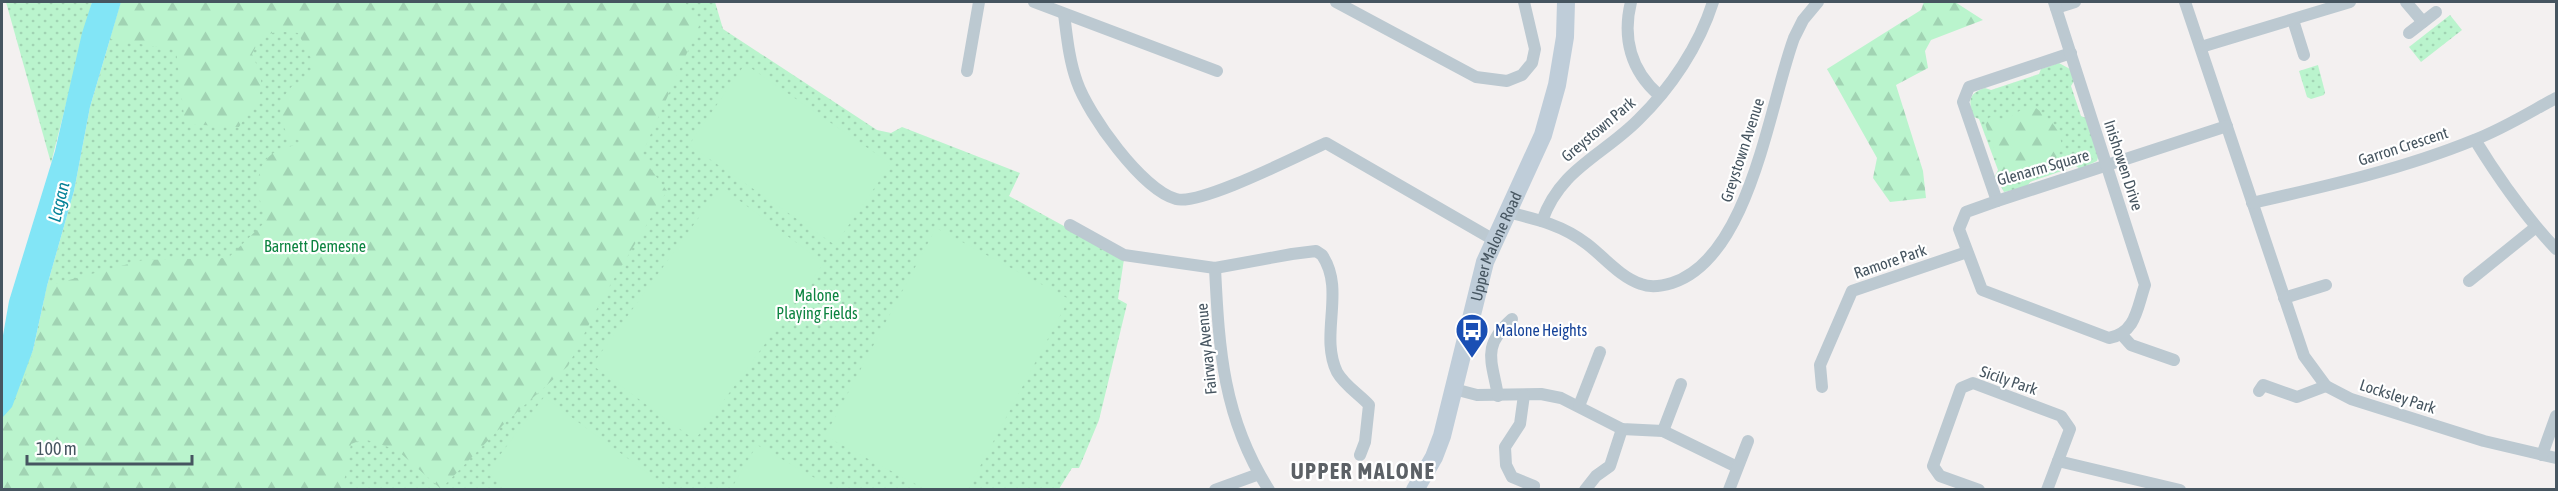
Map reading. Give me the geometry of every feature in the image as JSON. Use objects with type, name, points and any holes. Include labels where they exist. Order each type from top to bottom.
[{"type":"main road","name":"Upper Malone Road","points":[[1415,489],[1438,447],[1477,293],[1494,240],[1543,135],[1554,95],[1565,37],[1566,2]]},
{"type":"street","points":[[967,70],[979,2]]},
{"type":"street","points":[[1034,2],[1217,71]]},
{"type":"street","points":[[1336,2],[1476,77],[1507,81],[1522,75],[1532,63],[1535,49],[1524,2]]},
{"type":"street","points":[[1631,2],[1626,31],[1632,58],[1641,77],[1659,95]]},
{"type":"street","name":"Greystown Park","points":[[1542,221],[1559,187],[1572,172],[1622,135],[1659,95],[1700,36],[1713,2]]},
{"type":"street","name":"Greystown Avenue","points":[[1507,212],[1567,230],[1626,277],[1642,285],[1658,286],[1678,281],[1703,265],[1727,232],[1744,201],[1791,46],[1803,20],[1818,2]]},
{"type":"street","points":[[2055,5],[2075,2]]},
{"type":"street","name":"Locksley Park","points":[[2185,2],[2304,356],[2326,386],[2351,399],[2484,441],[2556,458]]},
{"type":"street","points":[[2201,47],[2349,2]]},
{"type":"street","points":[[2406,2],[2423,22]]},
{"type":"street","name":"Inishowen Drive","points":[[2055,5],[2145,285],[2130,327],[2122,335]]},
{"type":"street","points":[[2409,33],[2436,12]]},
{"type":"street","points":[[1064,14],[1077,84],[1089,108],[1119,152],[1157,188],[1176,200],[1196,198],[1228,187],[1326,143],[1494,240]]},
{"type":"street","points":[[2293,20],[2304,55]]},
{"type":"street","name":"Glenarm Square","points":[[2071,53],[1969,87],[1963,102],[1997,201],[2227,126]]},
{"type":"street","name":"Garron Crescent","points":[[2252,203],[2359,178],[2475,140],[2556,98]]},
{"type":"street","points":[[2475,140],[2498,177],[2556,249]]},
{"type":"street","points":[[1997,201],[1966,212],[1959,229],[1982,290],[2109,338],[2122,335],[2130,345],[2174,360]]},
{"type":"street","points":[[1070,225],[1124,255],[1215,268],[1316,251],[1326,261],[1333,288],[1329,340],[1334,361],[1344,382],[1369,405],[1365,442],[1360,455]]},
{"type":"street","points":[[2469,281],[2536,227]]},
{"type":"street","name":"Ramore Park","points":[[1822,387],[1820,365],[1852,291],[1967,252]]},
{"type":"street","name":"Fairway Avenue","points":[[1215,268],[1218,341],[1228,400],[1258,474],[1269,489]]},
{"type":"street","points":[[2284,298],[2326,285]]},
{"type":"street","points":[[1498,396],[1489,360],[1490,349],[1494,338],[1512,319]]},
{"type":"street","points":[[1580,406],[1601,359]]},
{"type":"street","name":"Sicily Park","points":[[1979,489],[1940,476],[1933,466],[1961,388],[1973,383],[2061,416],[2070,429],[2047,489]]},
{"type":"street","points":[[2259,391],[2263,385],[2297,397],[2326,386]]},
{"type":"street","points":[[1454,389],[1477,395],[1541,394],[1561,398],[1580,406],[1598,419],[1622,429],[1663,431],[1737,467]]},
{"type":"street","points":[[1663,431],[1682,389]]},
{"type":"street","points":[[1524,395],[1520,424],[1505,447],[1506,465],[1512,477],[1534,486],[1533,489]]},
{"type":"street","points":[[2542,455],[2556,416]]},
{"type":"street","points":[[1585,489],[1596,476],[1610,466],[1622,429]]},
{"type":"street","points":[[1729,489],[1748,441]]},
{"type":"street","points":[[2058,460],[2180,489]]},
{"type":"street","points":[[1215,489],[1258,474]]},
{"type":"green space","points":[[6,2],[92,2],[51,163]]},
{"type":"green space","name":"Malone Playing Fields","points":[[121,2],[715,2],[723,29],[877,130],[891,133],[902,127],[1020,173],[1009,196],[1124,259],[1118,299],[1127,304],[1099,420],[1079,468],[1072,468],[1059,489],[2,489],[2,418],[33,350],[47,286],[74,191],[90,107]]},
{"type":"green space","name":"Barnett Demesne","points":[[121,2],[685,2],[699,26],[641,156],[667,191],[603,297],[568,366],[505,423],[441,489],[397,450],[364,439],[351,444],[344,482],[347,489],[2,489],[2,418],[12,405],[26,374],[37,338],[47,286],[143,260],[228,258],[266,221],[258,186],[265,161],[275,152],[303,142],[288,136],[280,119],[281,100],[292,86],[313,77],[312,60],[298,33],[276,32],[265,36],[256,46],[252,54],[261,77],[260,93],[239,127],[185,124],[176,50],[110,39]]},
{"type":"green space","points":[[1924,2],[1955,2],[1983,20],[1931,40],[1925,51],[1928,68],[1896,85],[1923,171],[1926,198],[1890,202],[1873,178],[1877,158],[1827,69],[1921,10]]},
{"type":"green space","points":[[2450,15],[2462,30],[2421,62],[2409,47]]},
{"type":"green space","points":[[2059,63],[2070,69],[2074,81],[2071,86],[2081,116],[2086,118],[2099,154],[2097,161],[2080,169],[2076,166],[2030,182],[2027,187],[2004,192],[1995,176],[1998,170],[1979,119],[1974,117],[1972,112],[1970,103],[1972,95],[1985,88],[1991,90],[2039,74],[2041,69]]},
{"type":"green space","points":[[745,64],[891,164],[835,245],[689,145]]},
{"type":"green space","points":[[2318,65],[2325,92],[2324,95],[2311,99],[2307,97],[2299,71]]},
{"type":"green space","points":[[2030,104],[2053,124],[2061,140],[2061,148],[2057,157],[2049,165],[2007,187],[2001,178],[2001,171],[1985,123],[1990,117],[2001,123]]},
{"type":"green space","points":[[721,187],[824,263],[695,440],[592,365]]},
{"type":"green space","points":[[936,228],[1069,299],[968,489],[925,489],[825,436]]},
{"type":"green space","points":[[544,397],[664,485],[661,489],[510,489],[487,472]]},
{"type":"green space","points":[[757,445],[834,489],[731,489]]},
{"type":"water","name":"Lagan","points":[[92,2],[121,2],[90,107],[74,191],[47,286],[33,350],[12,407],[2,418],[2,341],[9,301],[55,151],[82,33]]},
{"type":"place","name":"Malone Heights","points":[[1472,359]]},
{"type":"district","name":"UPPER MALONE","points":[[1363,471]]}]
